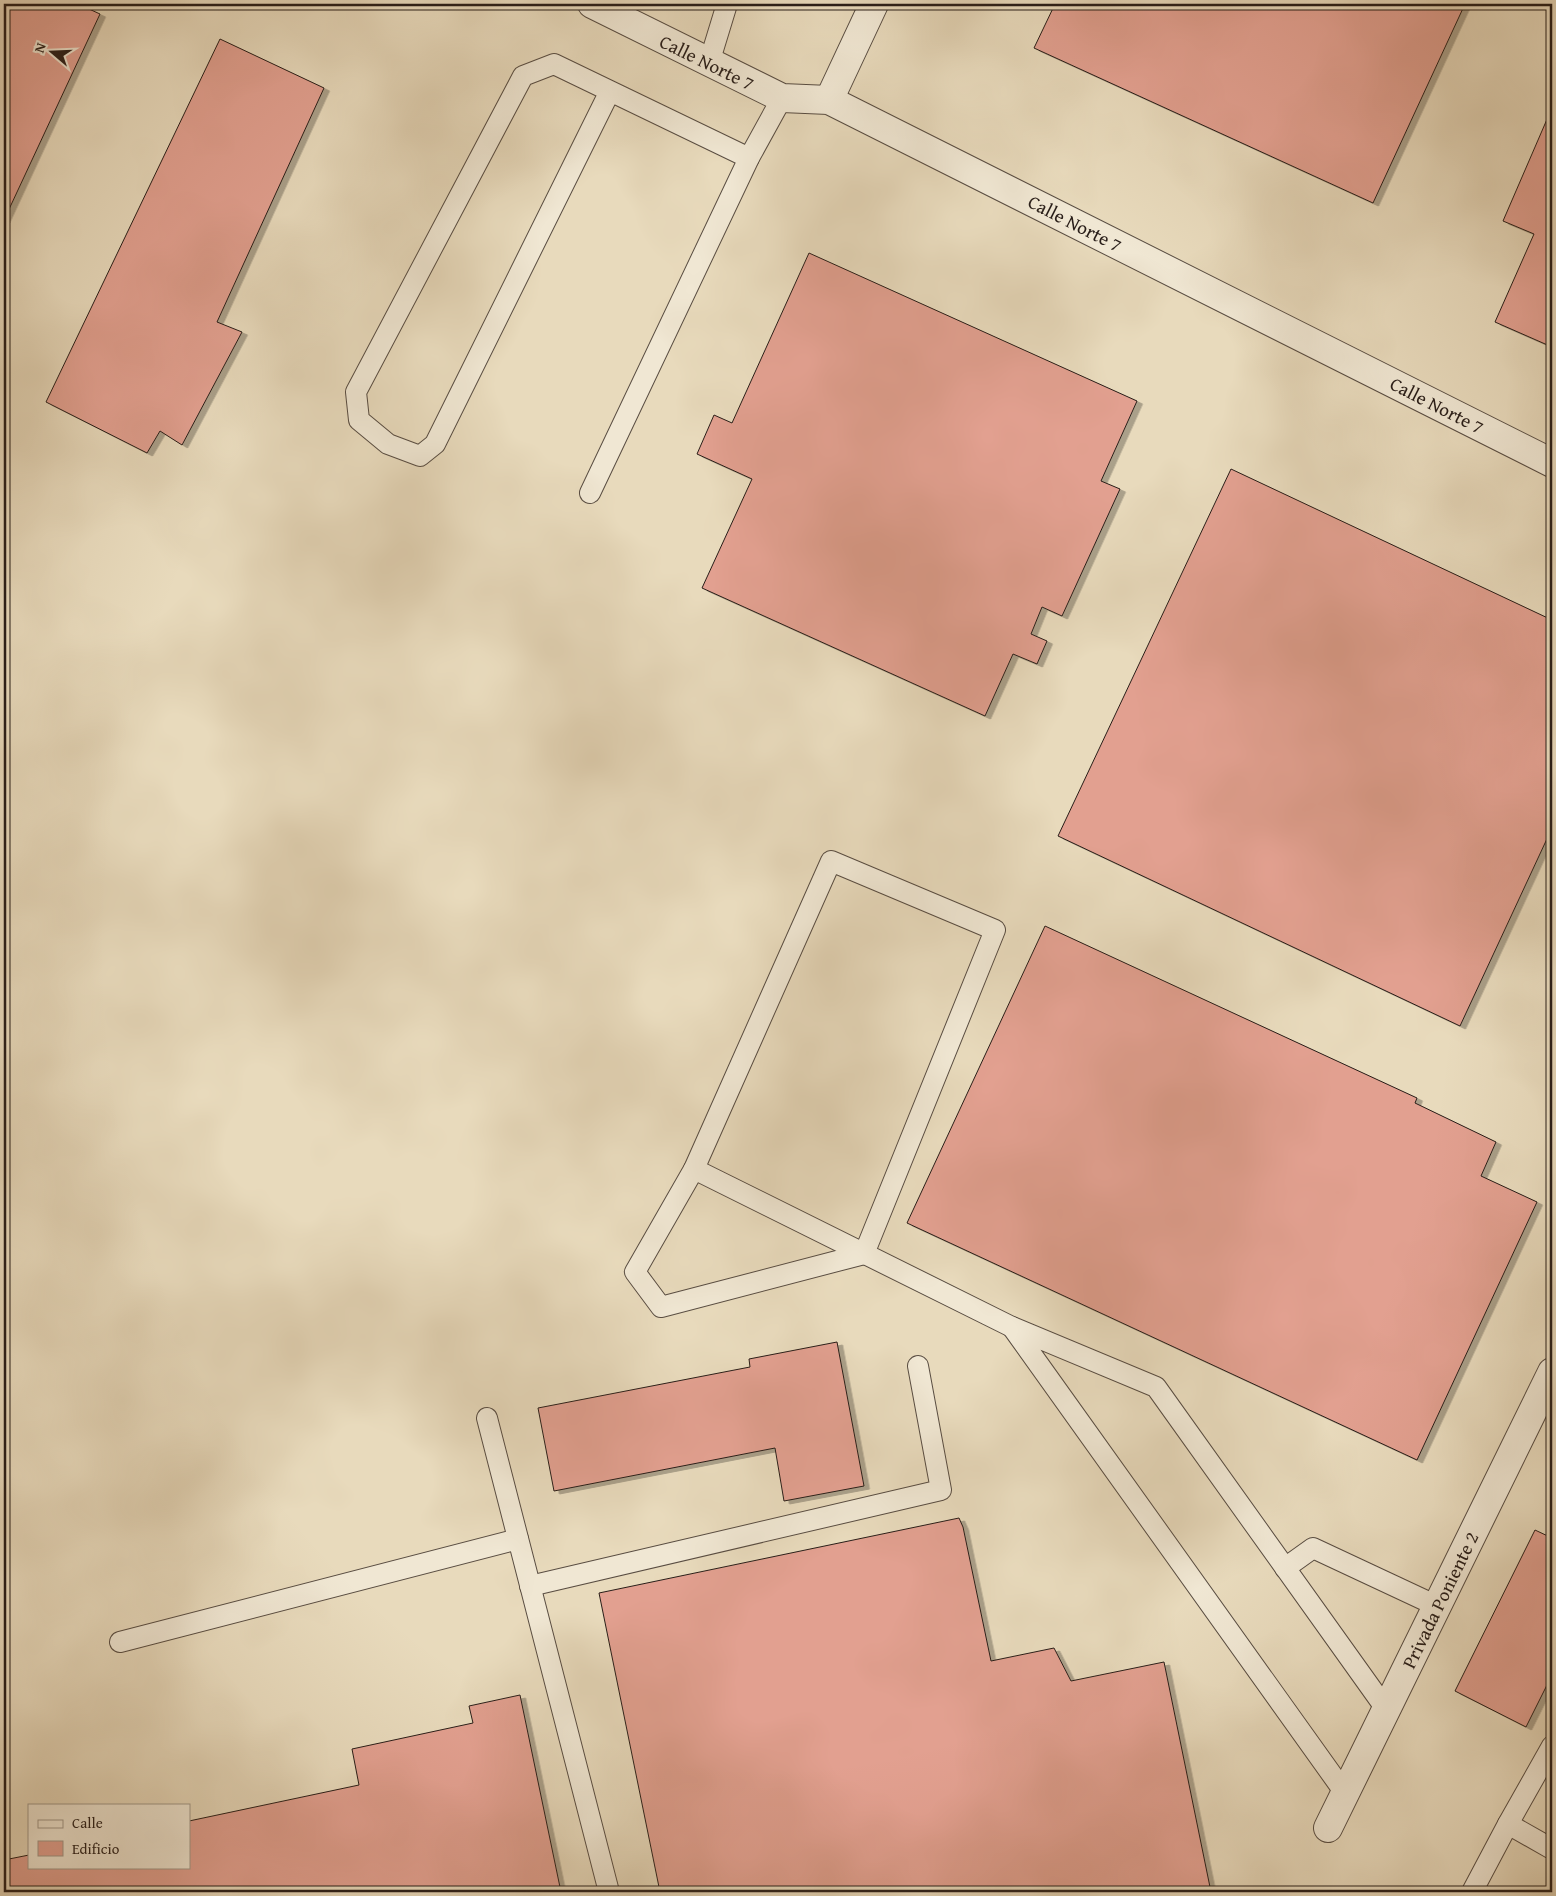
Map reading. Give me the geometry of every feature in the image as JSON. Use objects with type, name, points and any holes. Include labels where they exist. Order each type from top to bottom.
[{"type":"street","name":"Calle Norte 7","points":[[592,4],[782,98],[829,100],[1552,462]]},
{"type":"street","points":[[829,100],[874,4]]},
{"type":"street","name":"Privada Poniente 2","points":[[1328,1828],[1552,1372]]},
{"type":"lane","points":[[708,63],[728,4]]},
{"type":"lane","points":[[610,91],[435,444],[420,456],[388,444],[359,420],[356,392],[523,76],[554,64],[749,158]]},
{"type":"lane","points":[[590,493],[749,158],[782,98]]},
{"type":"lane","points":[[830,862],[995,930],[864,1254],[661,1307],[634,1272],[694,1170],[830,862]]},
{"type":"lane","points":[[694,1170],[1012,1327],[1156,1387],[1386,1709]]},
{"type":"lane","points":[[1012,1327],[1345,1793]]},
{"type":"lane","points":[[530,1586],[941,1490],[918,1366]]},
{"type":"lane","points":[[487,1418],[609,1892]]},
{"type":"lane","points":[[120,1642],[518,1539]]},
{"type":"lane","points":[[1285,1568],[1312,1548],[1437,1606]]},
{"type":"lane","points":[[1472,1892],[1552,1746]]},
{"type":"lane","points":[[1508,1824],[1552,1849]]},
{"type":"building","points":[[4,4],[78,4],[100,14],[4,220]]},
{"type":"building","points":[[1055,4],[1465,4],[1373,203],[1034,48]]},
{"type":"building","points":[[220,39],[324,88],[217,322],[242,332],[182,445],[160,431],[147,453],[46,402]]},
{"type":"building","points":[[1551,110],[1552,347],[1495,322],[1534,234],[1503,221]]},
{"type":"building","points":[[809,253],[1137,401],[1101,481],[1120,489],[1062,616],[1042,607],[1031,634],[1047,641],[1037,664],[1013,654],[985,716],[702,588],[752,479],[697,454],[714,415],[732,423]]},
{"type":"building","points":[[1231,469],[1552,620],[1552,828],[1460,1026],[1058,836]]},
{"type":"building","points":[[1045,926],[1417,1098],[1415,1103],[1496,1142],[1481,1176],[1537,1202],[1417,1460],[907,1223]]},
{"type":"building","points":[[837,1342],[864,1486],[784,1501],[775,1448],[554,1491],[538,1408],[750,1367],[749,1359]]},
{"type":"building","points":[[959,1518],[963,1527],[991,1661],[1054,1648],[1071,1681],[1164,1662],[1211,1892],[660,1892],[599,1593]]},
{"type":"building","points":[[1535,1530],[1552,1538],[1552,1675],[1526,1727],[1455,1691]]},
{"type":"building","points":[[520,1695],[561,1892],[4,1892],[4,1860],[28,1855],[28,1868],[190,1868],[190,1821],[359,1785],[352,1749],[473,1723],[469,1706]]}]
